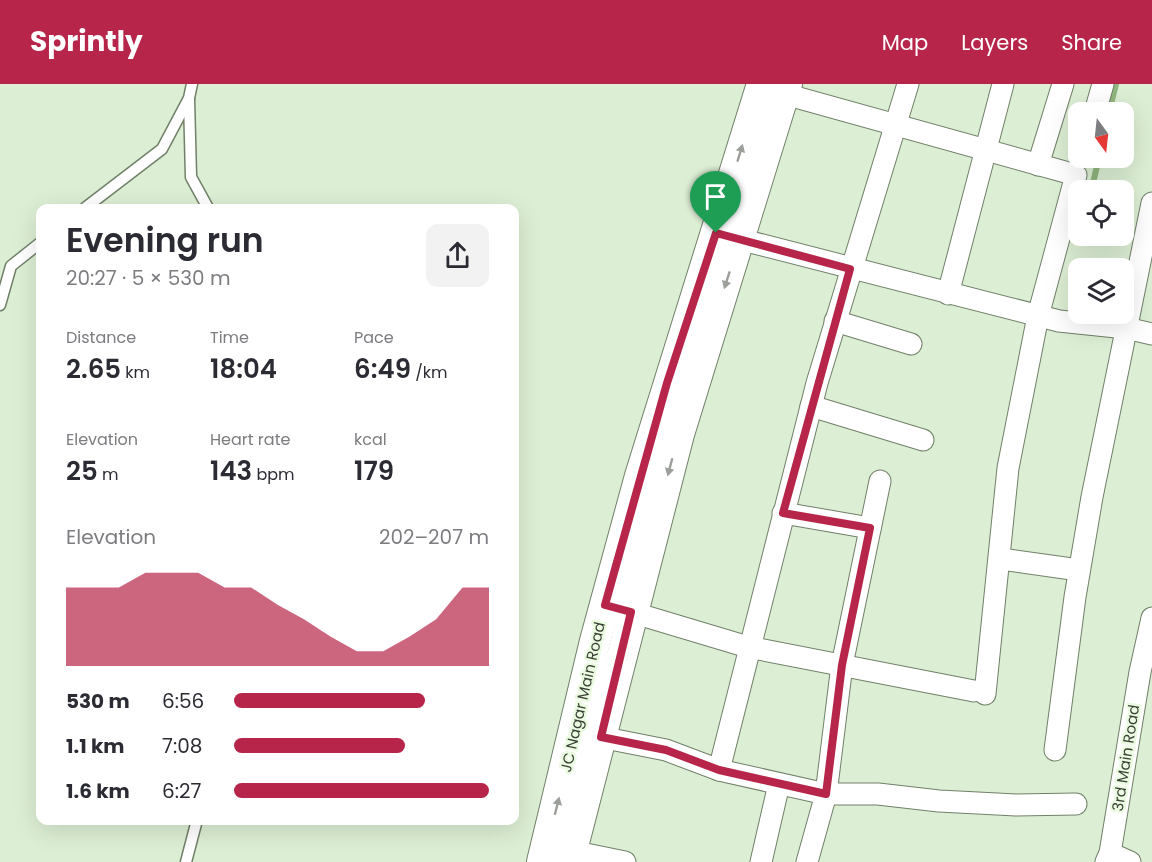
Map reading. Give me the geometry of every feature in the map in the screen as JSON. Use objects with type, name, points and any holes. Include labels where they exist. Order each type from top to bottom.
[{"type":"main road","name":"JC Nagar Main Road","points":[[570,857],[588,734],[618,609],[679,434],[728,236],[774,87]]},
{"type":"main road","name":"JC Nagar Main Road","points":[[542,862],[588,734]]},
{"type":"street","points":[[719,770],[748,647],[767,586],[783,513],[835,321],[908,84]]},
{"type":"street","points":[[948,294],[1003,84]]},
{"type":"street","points":[[1038,165],[1063,84]]},
{"type":"street","points":[[1098,102],[1103,84]]},
{"type":"street","points":[[774,87],[894,125],[1038,165],[1068,166]]},
{"type":"street","points":[[618,609],[748,647],[842,665],[899,679],[980,693],[1001,559],[1008,468],[1038,316],[1078,168]]},
{"type":"street","points":[[1055,750],[1079,570],[1152,203]]},
{"type":"street","points":[[728,236],[1059,321],[1126,328],[1152,334]]},
{"type":"street","points":[[835,321],[911,344]]},
{"type":"street","points":[[812,406],[922,440]]},
{"type":"street","points":[[807,862],[826,794],[842,665],[880,481]]},
{"type":"street","points":[[783,513],[870,528]]},
{"type":"street","points":[[1001,559],[1079,570]]},
{"type":"street","name":"3rd Main Road","points":[[1108,857],[1140,672],[1152,618]]},
{"type":"street","points":[[588,734],[666,750],[719,770],[826,794],[879,794],[939,801],[1016,805],[1076,804]]},
{"type":"street","points":[[761,862],[779,784]]},
{"type":"street","points":[[570,857],[624,862]]},
{"type":"street","points":[[1108,857],[1130,862]]},
{"type":"lane","points":[[192,84],[189,98],[191,177],[206,204]]},
{"type":"lane","points":[[90,204],[162,149],[189,98]]},
{"type":"lane","points":[[0,305],[11,266],[36,246]]},
{"type":"lane","points":[[186,862],[196,825]]},
{"type":"waterway","points":[[1112,102],[1116,84]]},
{"type":"waterway","points":[[1094,180],[1097,168]]},
{"type":"route","points":[[716,233],[850,269],[783,513],[870,528],[842,665],[826,794],[719,770],[666,750],[601,737],[631,612],[605,605],[667,383],[716,233]]}]
